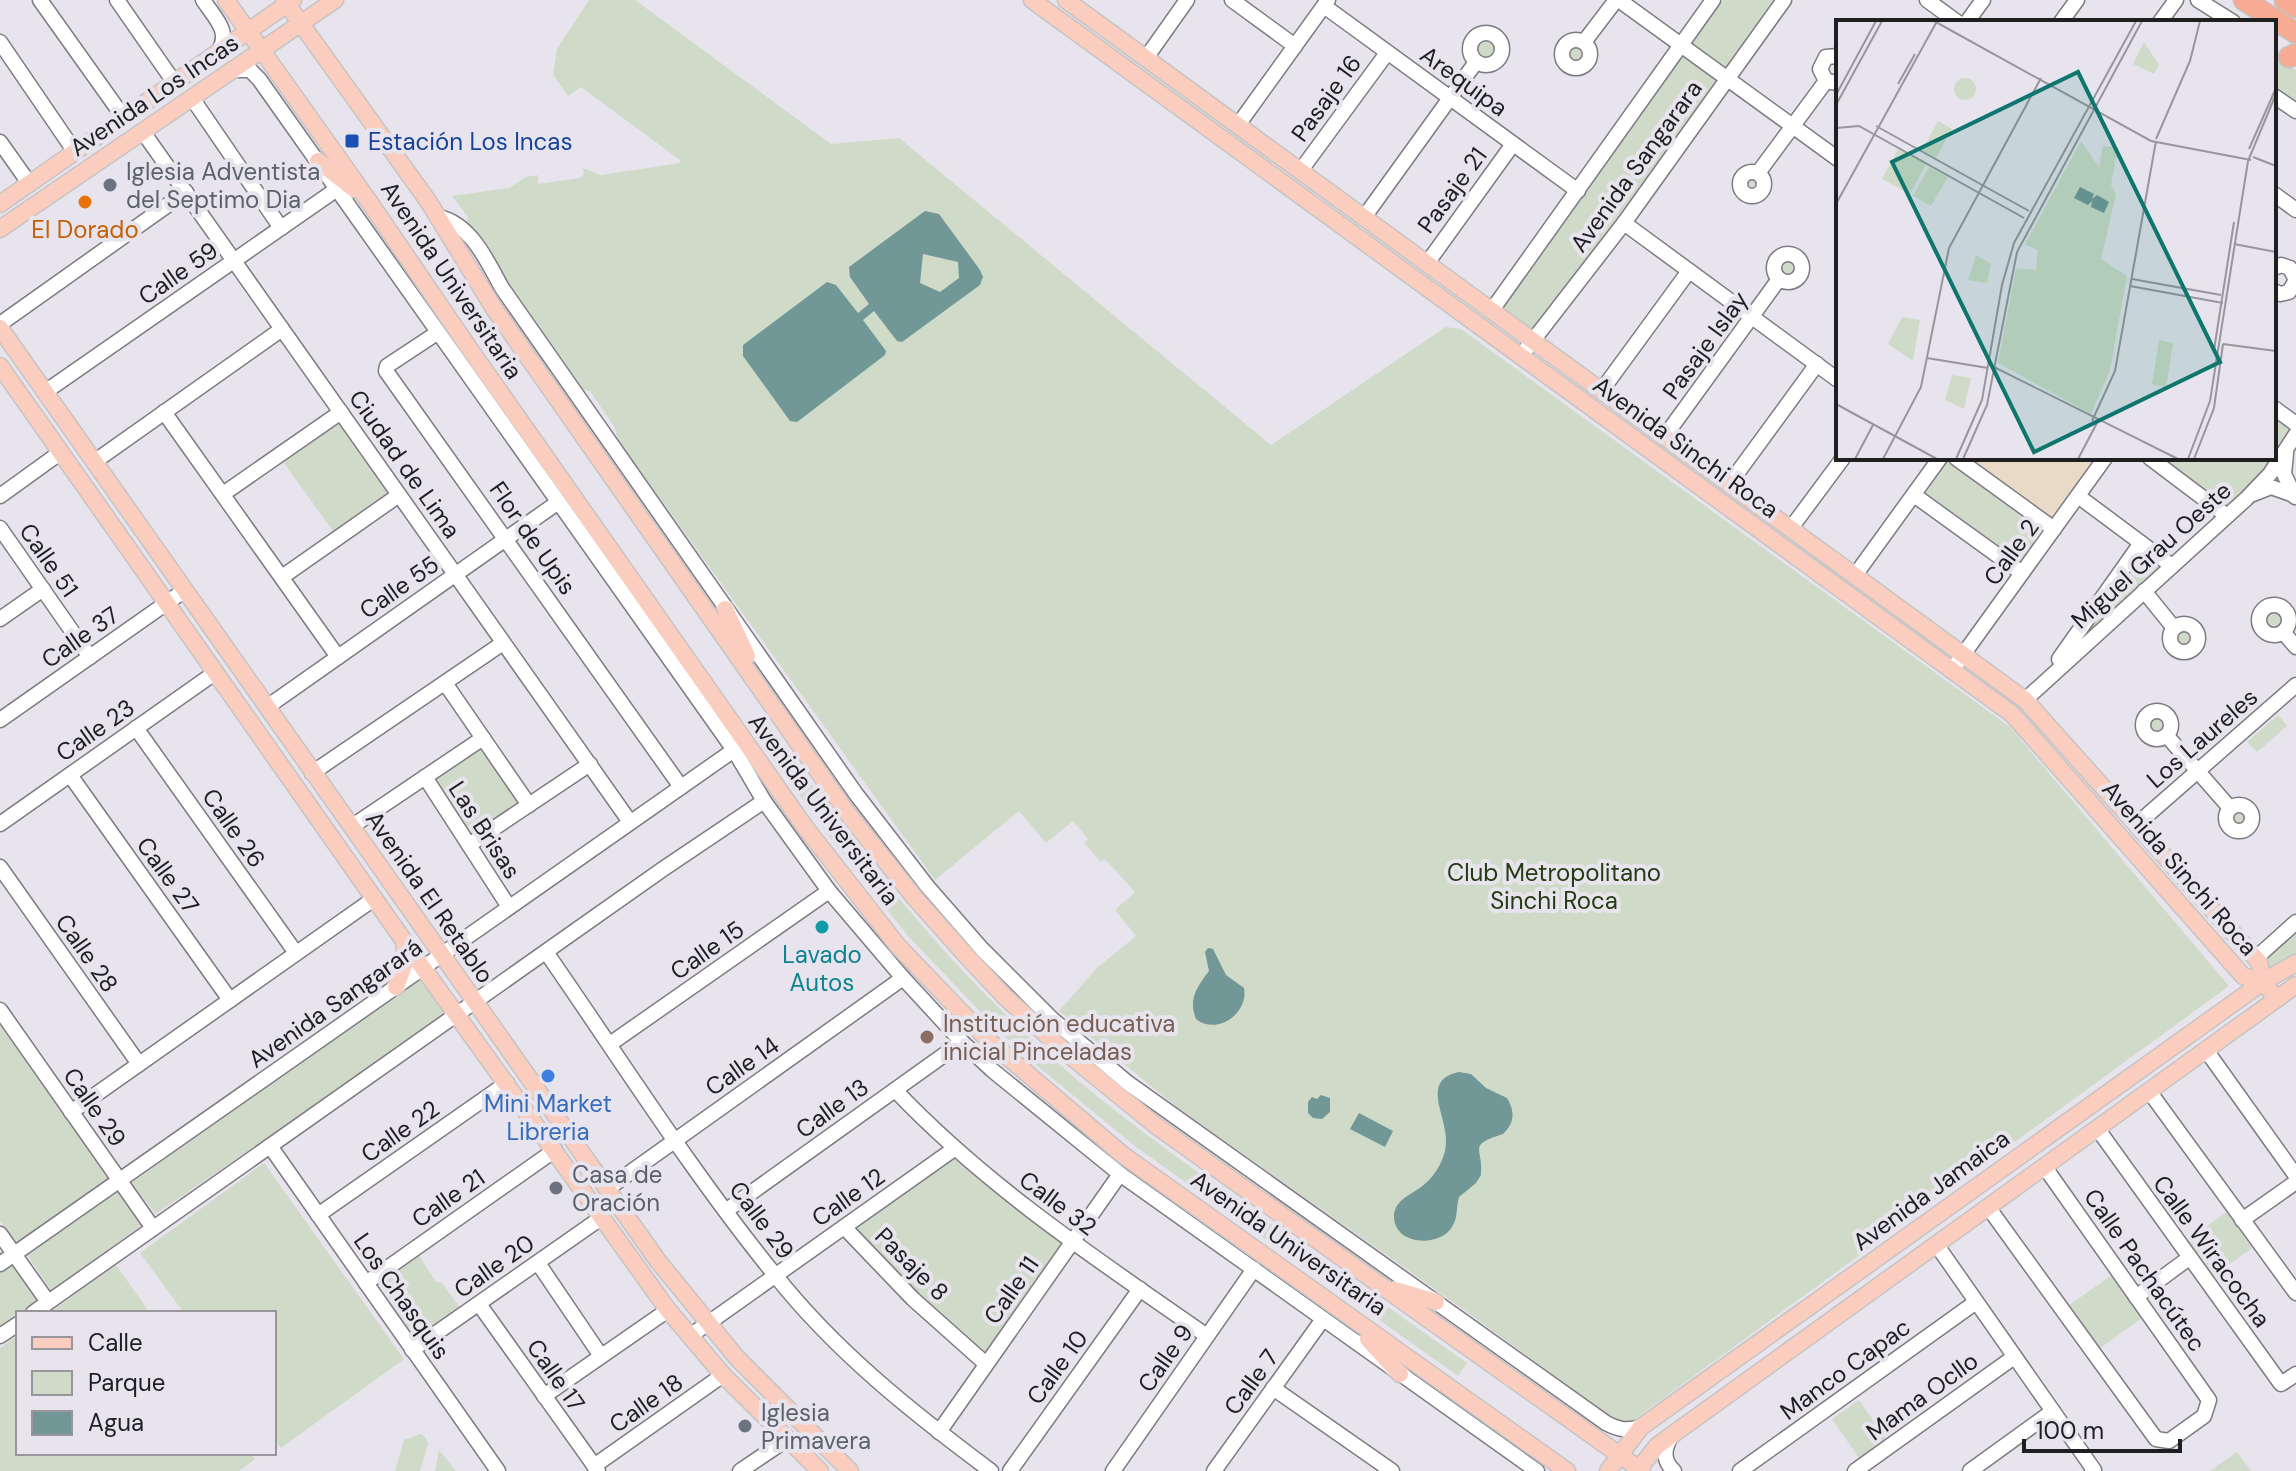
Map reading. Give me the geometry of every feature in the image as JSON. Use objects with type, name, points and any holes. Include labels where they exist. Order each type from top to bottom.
[{"type":"highway","points":[[2244,0],[2276,20]]},
{"type":"highway","points":[[2285,0],[2296,7]]},
{"type":"highway","points":[[2276,20],[2296,33]]},
{"type":"main road","name":"Avenida Universitaria","points":[[226,0],[779,792],[832,865],[898,946],[990,1042],[1123,1155],[1567,1471]]},
{"type":"main road","name":"Avenida Los Incas","points":[[0,229],[335,0]]},
{"type":"main road","name":"Avenida Sinchi Roca","points":[[1032,0],[2012,714],[2243,976],[2263,982]]},
{"type":"main road","name":"Avenida Sinchi Roca","points":[[1066,0],[2025,700],[2256,958],[2263,982],[2277,999]]},
{"type":"main road","name":"Avenida Los Incas","points":[[0,204],[288,2]]},
{"type":"main road","name":"Avenida Universitaria","points":[[288,2],[439,217],[495,310],[848,814],[914,897],[1005,997],[1145,1118],[1639,1470]]},
{"type":"main road","points":[[120,121],[127,143]]},
{"type":"main road","points":[[318,161],[368,200]]},
{"type":"main road","points":[[1450,305],[1461,287]]},
{"type":"main road","name":"Avenida El Retablo","points":[[0,326],[658,1261],[708,1324],[772,1395],[850,1471]]},
{"type":"main road","name":"Avenida El Retablo","points":[[0,366],[456,1015],[668,1310],[723,1375],[820,1471]]},
{"type":"main road","points":[[725,609],[751,664],[756,684]]},
{"type":"main road","points":[[396,987],[406,960],[403,939]]},
{"type":"main road","name":"Avenida Jamaica","points":[[1608,1471],[1641,1427],[2263,982],[2296,963]]},
{"type":"main road","name":"Avenida Jamaica","points":[[1639,1470],[1657,1446],[2296,985]]},
{"type":"main road","points":[[1381,1285],[1436,1302]]},
{"type":"main road","points":[[1346,1313],[1400,1374]]},
{"type":"street","points":[[40,0],[120,121]]},
{"type":"street","points":[[117,0],[174,82]]},
{"type":"street","points":[[203,0],[224,30],[224,44],[218,52]]},
{"type":"street","points":[[1146,58],[1187,0]]},
{"type":"street","points":[[1232,0],[1295,46]]},
{"type":"street","points":[[1584,42],[1617,0],[1836,158]]},
{"type":"street","name":"Avenida Sangarara","points":[[1492,310],[1713,0]]},
{"type":"street","name":"Avenida Sangarara","points":[[1521,356],[1624,223],[1784,0]]},
{"type":"street","points":[[1927,0],[1954,20]]},
{"type":"street","points":[[1968,20],[1983,0]]},
{"type":"street","points":[[2062,20],[2077,0]]},
{"type":"street","points":[[2161,20],[2176,0]]},
{"type":"street","points":[[2198,0],[2230,20]]},
{"type":"street","points":[[1238,125],[1326,3]]},
{"type":"street","name":"Arequipa","points":[[1326,3],[1387,53],[1578,191]]},
{"type":"street","points":[[0,42],[75,152]]},
{"type":"street","name":"Pasaje 16","points":[[1301,170],[1387,53]]},
{"type":"street","points":[[1758,173],[1792,126],[1832,82],[1820,74],[1820,65],[1826,57],[1836,56]]},
{"type":"street","points":[[1365,216],[1476,62]]},
{"type":"street","name":"Avenida Universitaria","points":[[233,70],[243,69],[254,73],[318,161],[734,750],[764,801],[829,891],[962,1042],[1120,1174],[1537,1471]]},
{"type":"street","points":[[2276,97],[2296,111]]},
{"type":"street","points":[[192,98],[281,228]]},
{"type":"street","name":"Ciudad de Lima","points":[[143,132],[630,822]]},
{"type":"street","points":[[0,142],[29,183]]},
{"type":"street","name":"Pasaje 21","points":[[1428,262],[1513,144]]},
{"type":"street","name":"Calle 59","points":[[45,392],[337,189]]},
{"type":"street","points":[[0,326],[186,192]]},
{"type":"street","points":[[2276,195],[2296,210]]},
{"type":"street","name":"Avenida Universitaria","points":[[439,217],[460,226],[483,255],[502,288],[856,794],[919,876],[982,949],[1052,1019],[1158,1105],[1606,1423],[1629,1431],[1641,1427]]},
{"type":"street","points":[[1624,223],[1836,378]]},
{"type":"street","points":[[2276,291],[2284,293],[2292,289],[2296,280],[2293,264]]},
{"type":"street","points":[[1602,390],[1689,271]]},
{"type":"street","name":"Pasaje Islay","points":[[1665,436],[1779,279]]},
{"type":"street","points":[[94,462],[282,329]]},
{"type":"street","name":"Flor de Upis","points":[[437,333],[387,366],[386,371],[681,787]]},
{"type":"street","points":[[1730,483],[1817,364]]},
{"type":"street","points":[[2276,409],[2296,424]]},
{"type":"street","points":[[164,412],[338,657]]},
{"type":"street","points":[[223,494],[341,412]]},
{"type":"street","name":"Miguel Grau Oeste","points":[[2025,700],[2246,499],[2270,474],[2296,434]]},
{"type":"street","points":[[0,496],[61,452]]},
{"type":"street","points":[[2286,452],[2284,474],[2295,496]]},
{"type":"street","points":[[1791,528],[1842,460]]},
{"type":"street","points":[[1856,574],[1939,460]]},
{"type":"street","points":[[1959,460],[2054,529]]},
{"type":"street","name":"Calle 2","points":[[1952,670],[2104,460]]},
{"type":"street","points":[[2153,460],[2227,516]]},
{"type":"street","points":[[2246,499],[2271,487],[2295,496]]},
{"type":"street","points":[[282,577],[399,495]]},
{"type":"street","points":[[1914,495],[2022,573]]},
{"type":"street","points":[[2078,496],[2172,566]]},
{"type":"street","name":"Calle 55","points":[[267,707],[557,503]]},
{"type":"street","name":"Calle 51","points":[[0,528],[90,657]]},
{"type":"street","points":[[2043,682],[2141,543]]},
{"type":"street","points":[[0,619],[43,589]]},
{"type":"street","name":"Calle 37","points":[[0,720],[185,590]]},
{"type":"street","points":[[2144,591],[2174,628]]},
{"type":"street","points":[[2283,632],[2296,647]]},
{"type":"street","points":[[312,773],[503,643]]},
{"type":"street","name":"Calle 23","points":[[0,824],[216,672]]},
{"type":"street","points":[[445,683],[529,805]]},
{"type":"street","name":"Los Laureles","points":[[2136,825],[2296,685]]},
{"type":"street","name":"Calle 26","points":[[136,728],[296,953]]},
{"type":"street","points":[[2167,736],[2230,808]]},
{"type":"street","points":[[351,827],[483,738]]},
{"type":"street","name":"Avenida Sangarará","points":[[0,1264],[734,750]]},
{"type":"street","points":[[469,845],[590,764]]},
{"type":"street","name":"Calle 27","points":[[70,775],[230,1000]]},
{"type":"street","name":"Las Brisas","points":[[425,777],[509,907]]},
{"type":"street","points":[[36,1311],[764,801]]},
{"type":"street","name":"Calle 28","points":[[0,867],[139,1064]]},
{"type":"street","name":"Calle 15","points":[[610,1044],[829,891]]},
{"type":"street","points":[[71,1112],[375,898]]},
{"type":"street","points":[[2256,958],[2296,922]]},
{"type":"street","name":"Calle 29","points":[[546,952],[675,1140],[775,1276],[858,1363],[939,1432],[991,1471]]},
{"type":"street","name":"Calle 14","points":[[607,1189],[903,978]]},
{"type":"street","name":"Calle 29","points":[[0,1010],[153,1228]]},
{"type":"street","name":"Calle 13","points":[[727,1210],[962,1042]]},
{"type":"street","points":[[2206,1050],[2296,1179],[2242,1220]]},
{"type":"street","name":"Calle 22","points":[[318,1215],[507,1083]]},
{"type":"street","name":"Calle 32","points":[[895,1090],[954,1149],[1014,1200],[1207,1336]]},
{"type":"street","points":[[2149,1091],[2296,1293]]},
{"type":"street","name":"Calle Wiracocha","points":[[2097,1128],[2281,1384],[2296,1374]]},
{"type":"street","name":"Los Chasquis","points":[[270,1146],[498,1471]]},
{"type":"street","name":"Calle 12","points":[[690,1336],[954,1149]]},
{"type":"street","name":"Calle 21","points":[[366,1283],[555,1150]]},
{"type":"street","name":"Calle Pachacútec","points":[[1988,1207],[2156,1439],[2169,1441],[2204,1416],[2209,1400],[2044,1166]]},
{"type":"street","name":"Calle 11","points":[[939,1432],[1120,1174]]},
{"type":"street","name":"Calle 20","points":[[412,1350],[601,1218]]},
{"type":"street","name":"Pasaje 8","points":[[844,1227],[913,1299],[986,1364]]},
{"type":"street","points":[[0,1234],[48,1302]]},
{"type":"street","points":[[1936,1244],[2093,1470]]},
{"type":"street","points":[[2136,1297],[2189,1258]]},
{"type":"street","points":[[538,1263],[601,1356]]},
{"type":"street","name":"Calle 9","points":[[1113,1471],[1254,1269]]},
{"type":"street","name":"Calle 10","points":[[1010,1471],[1140,1289]]},
{"type":"street","name":"Manco Capac","points":[[1740,1471],[1976,1302]]},
{"type":"street","name":"Calle 17","points":[[479,1304],[596,1469]]},
{"type":"street","points":[[544,1396],[668,1310]]},
{"type":"street","name":"Calle 7","points":[[1214,1471],[1323,1319]]},
{"type":"street","name":"Mama Ocllo","points":[[1855,1471],[2014,1357]]},
{"type":"street","name":"Calle 18","points":[[596,1469],[723,1375]]},
{"type":"street","points":[[1273,1388],[1392,1471]]},
{"type":"street","points":[[1970,1471],[2053,1411]]},
{"type":"street","points":[[1672,1435],[1665,1446],[1665,1456],[1674,1471]]},
{"type":"street","points":[[740,1471],[786,1440]]},
{"type":"shaded area","points":[[1970,460],[2094,460],[2050,519]]},
{"type":"green space","name":"Club Metropolitano Sinchi Roca","points":[[589,0],[635,0],[831,144],[899,138],[1271,445],[1446,327],[1461,329],[2010,727],[2229,986],[1632,1421],[1616,1421],[1178,1108],[1059,1011],[1098,967],[1136,936],[1115,910],[1135,892],[1105,859],[1101,862],[1084,843],[1088,839],[1073,821],[1046,843],[1019,811],[935,880],[617,439],[615,428],[590,391],[584,390],[465,224],[468,217],[452,196],[509,188],[526,177],[538,175],[538,184],[580,178],[584,174],[583,168],[601,175],[680,163],[581,87],[568,96],[553,75],[557,49]]},
{"type":"green space","points":[[1723,0],[1776,0],[1534,331],[1499,305]]},
{"type":"green space","points":[[1486,35],[1495,39],[1499,48],[1495,57],[1486,61],[1477,57],[1473,48],[1477,39]]},
{"type":"green space","points":[[1573,44],[1581,44],[1587,54],[1581,64],[1573,64],[1567,58],[1567,50]]},
{"type":"green space","points":[[2276,58],[2296,70],[2296,103],[2276,89]]},
{"type":"green space","points":[[1751,174],[1758,177],[1761,184],[1758,191],[1751,194],[1744,191],[1741,184],[1744,177]]},
{"type":"green space","points":[[1788,257],[1796,260],[1799,268],[1796,276],[1788,279],[1780,276],[1777,268],[1780,260]]},
{"type":"green space","points":[[2276,415],[2292,427],[2276,453]]},
{"type":"green space","points":[[338,421],[390,494],[335,534],[282,460]]},
{"type":"green space","points":[[2163,460],[2272,460],[2227,506]]},
{"type":"green space","points":[[1948,461],[2044,531],[2022,562],[1926,493]]},
{"type":"green space","points":[[2142,552],[2160,565],[2160,572],[2090,634],[2086,632]]},
{"type":"green space","points":[[2274,610],[2281,613],[2284,620],[2281,627],[2274,630],[2267,627],[2264,620],[2267,613]]},
{"type":"green space","points":[[2184,629],[2191,632],[2194,639],[2191,646],[2184,649],[2177,646],[2174,639],[2177,632]]},
{"type":"green space","points":[[2156,715],[2163,718],[2166,725],[2163,732],[2156,735],[2149,732],[2146,725],[2149,718]]},
{"type":"green space","points":[[2278,715],[2287,726],[2257,752],[2247,742]]},
{"type":"green space","points":[[483,744],[522,803],[470,838],[431,779]]},
{"type":"green space","points":[[799,767],[854,842],[942,948],[1039,1046],[1117,1112],[1172,1153],[1467,1363],[1458,1376],[1136,1147],[1035,1064],[908,936],[786,776]]},
{"type":"green space","points":[[2235,809],[2243,809],[2248,818],[2246,825],[2235,827],[2230,822],[2230,814]]},
{"type":"green space","points":[[2296,931],[2296,956],[2271,969],[2264,959]]},
{"type":"green space","points":[[422,976],[449,1012],[156,1214],[131,1183]]},
{"type":"green space","points":[[0,1021],[111,1179],[17,1246],[0,1221]]},
{"type":"green space","points":[[956,1156],[1065,1244],[985,1354],[917,1293],[853,1228]]},
{"type":"green space","points":[[264,1163],[404,1359],[281,1448],[276,1442],[276,1311],[183,1311],[140,1253]]},
{"type":"green space","points":[[119,1188],[143,1224],[51,1291],[26,1253]]},
{"type":"green space","points":[[2227,1212],[2252,1248],[2212,1277],[2187,1240]]},
{"type":"green space","points":[[419,1255],[436,1282],[442,1283],[461,1309],[415,1340],[379,1283]]},
{"type":"green space","points":[[12,1261],[39,1302],[27,1311],[16,1311],[16,1318],[0,1330],[0,1269]]},
{"type":"green space","points":[[116,1265],[149,1311],[52,1311]]},
{"type":"green space","points":[[2112,1275],[2142,1318],[2099,1349],[2068,1306]]},
{"type":"green space","points":[[16,1336],[16,1455],[252,1455],[255,1459],[239,1471],[0,1471],[0,1348]]},
{"type":"green space","points":[[1859,1400],[1886,1439],[1859,1458],[1832,1419]]},
{"type":"green space","points":[[420,1434],[428,1444],[420,1471],[395,1471],[404,1440]]},
{"type":"green space","points":[[439,1450],[456,1471],[435,1471]]},
{"type":"green space","points":[[2237,1452],[2251,1471],[2210,1471]]},
{"type":"water","points":[[925,211],[939,214],[983,277],[980,285],[902,342],[897,341],[874,311],[863,320],[886,351],[885,355],[797,422],[790,421],[743,356],[743,345],[827,282],[836,285],[858,313],[869,304],[850,277],[849,267]],"holes":[[[923,254],[958,262],[959,278],[940,292],[920,283]]]},
{"type":"water","points":[[1208,948],[1213,949],[1226,975],[1244,988],[1242,1006],[1237,1013],[1213,1025],[1196,1019],[1193,1005],[1198,988],[1209,971],[1205,952]]},
{"type":"water","points":[[1459,1072],[1471,1074],[1486,1088],[1507,1098],[1512,1121],[1503,1134],[1484,1142],[1479,1148],[1481,1175],[1459,1197],[1456,1216],[1446,1234],[1429,1240],[1410,1238],[1397,1227],[1395,1211],[1401,1201],[1429,1180],[1440,1164],[1446,1139],[1438,1093],[1446,1077]]},
{"type":"water","points":[[1321,1095],[1330,1098],[1330,1112],[1322,1119],[1313,1118],[1308,1113],[1308,1102],[1312,1097],[1317,1099]]},
{"type":"water","points":[[1359,1113],[1393,1131],[1385,1147],[1350,1129]]},
{"type":"place","name":"Estación Los Incas","points":[[352,141]]},
{"type":"place","name":"Iglesia Adventista del Septimo Dia","points":[[110,185]]},
{"type":"place","name":"El Dorado","points":[[85,202]]},
{"type":"place","name":"Lavado Autos","points":[[822,927]]},
{"type":"place","name":"Institución educativa inicial Pinceladas","points":[[927,1037]]},
{"type":"place","name":"Mini Market Libreria","points":[[548,1076]]},
{"type":"place","name":"Casa de Oración","points":[[556,1188]]},
{"type":"place","name":"Iglesia Primavera","points":[[745,1426]]}]
